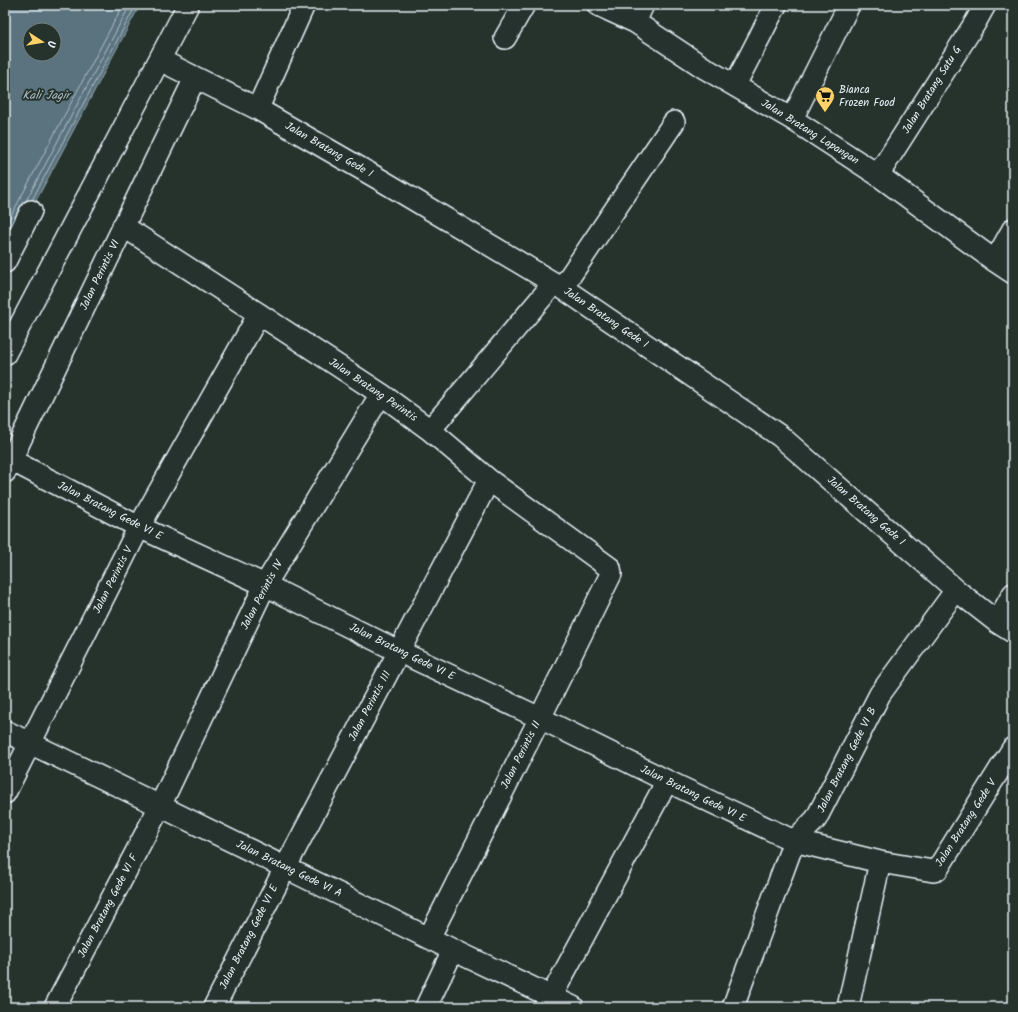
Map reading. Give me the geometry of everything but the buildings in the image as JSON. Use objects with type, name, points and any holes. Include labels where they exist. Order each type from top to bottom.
[{"type":"street","points":[[5,354],[188,5]]},
{"type":"street","points":[[256,108],[265,92],[304,5]]},
{"type":"street","points":[[505,38],[524,5]]},
{"type":"street","name":"Jalan Bratang Lapangan","points":[[598,5],[639,13],[706,69],[792,119],[878,176],[1013,273]]},
{"type":"street","points":[[735,86],[776,5]]},
{"type":"street","points":[[792,119],[849,5]]},
{"type":"street","name":"Jalan Bratang Satu G","points":[[878,176],[985,5]]},
{"type":"street","name":"Jalan Bratang Gede I","points":[[160,60],[256,108],[558,285],[780,436],[956,590],[1005,627]]},
{"type":"street","name":"Jalan Perintis VI","points":[[8,466],[195,78]]},
{"type":"street","points":[[430,430],[558,285],[674,122]]},
{"type":"street","points":[[5,262],[31,211]]},
{"type":"street","name":"Jalan Bratang Perintis","points":[[123,226],[380,394],[430,430],[489,480],[610,568],[611,571]]},
{"type":"street","points":[[995,261],[1013,229]]},
{"type":"street","name":"Jalan Perintis V","points":[[5,793],[139,527],[259,314]]},
{"type":"street","name":"Jalan Perintis IV","points":[[160,806],[265,585],[380,394]]},
{"type":"street","name":"Jalan Bratang Gede VI E","points":[[8,466],[265,585],[398,651],[540,718],[667,782],[794,841]]},
{"type":"street","name":"Jalan Perintis III","points":[[285,868],[489,480]]},
{"type":"street","name":"Jalan Perintis II","points":[[428,938],[540,718],[611,574],[611,571]]},
{"type":"street","name":"Jalan Bratang Gede VI B","points":[[733,1007],[794,841],[816,820],[880,694],[956,590]]},
{"type":"street","points":[[1005,627],[1013,594]]},
{"type":"street","name":"Jalan Bratang Gede VI A","points":[[5,731],[428,938],[573,1007]]},
{"type":"street","name":"Jalan Bratang Gede V","points":[[794,841],[880,862],[933,872],[937,870],[1013,748]]},
{"type":"street","points":[[551,997],[667,782]]},
{"type":"street","name":"Jalan Bratang Gede VI F","points":[[55,1007],[160,806]]},
{"type":"street","points":[[848,1007],[880,862]]},
{"type":"street","name":"Jalan Bratang Gede VI E","points":[[214,1007],[285,868]]},
{"type":"street","points":[[426,1007],[453,950]]},
{"type":"water","name":"Kali Jagir","points":[[8,5],[140,5],[5,259],[5,10]]},
{"type":"place","name":"Bianca Frozen Food","points":[[825,113]]}]
